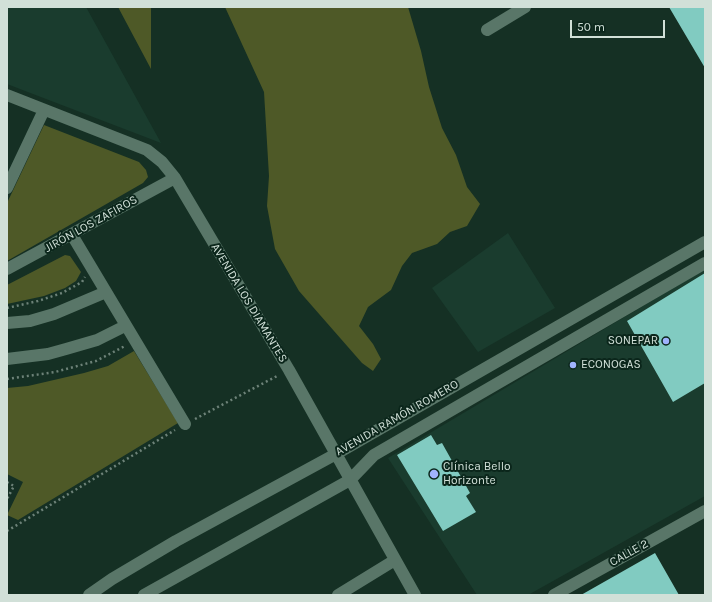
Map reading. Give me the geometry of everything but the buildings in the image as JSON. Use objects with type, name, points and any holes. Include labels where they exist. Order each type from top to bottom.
[{"type":"street","points":[[487,30],[525,7]]},
{"type":"street","name":"AVENIDA LOS DIAMANTES","points":[[7,95],[147,150],[162,162],[175,178],[289,370],[415,595]]},
{"type":"street","points":[[7,188],[44,110]]},
{"type":"street","name":"JIRÓN LOS ZAFIROS","points":[[7,269],[175,178]]},
{"type":"street","points":[[72,234],[185,424]]},
{"type":"street","name":"AVENIDA RAMÓN ROMERO","points":[[89,595],[112,579],[176,541],[336,454],[705,242]]},
{"type":"street","name":"AVENIDA RAMÓN ROMERO","points":[[144,595],[350,480],[374,455],[705,263]]},
{"type":"street","points":[[7,323],[30,321],[54,314],[106,292]]},
{"type":"street","points":[[565,322],[575,338]]},
{"type":"street","points":[[7,359],[48,354],[66,350],[97,340],[126,326]]},
{"type":"street","points":[[536,339],[545,356]]},
{"type":"street","name":"CALLE 2","points":[[554,595],[705,511]]},
{"type":"street","points":[[338,595],[395,560]]},
{"type":"path","points":[[7,308],[38,302],[62,293],[82,282],[86,276]]},
{"type":"path","points":[[7,379],[55,372],[96,361],[135,342]]},
{"type":"path","points":[[7,531],[185,424],[289,370]]},
{"type":"path","points":[[7,482],[14,486],[7,499]]},
{"type":"shaded area","points":[[7,7],[86,7],[161,143],[7,84]]},
{"type":"shaded area","points":[[508,233],[555,308],[478,352],[432,288]]},
{"type":"shaded area","points":[[705,269],[705,496],[528,595],[477,595],[388,458]]},
{"type":"green space","points":[[118,7],[151,7],[151,69]]},
{"type":"green space","points":[[225,7],[408,7],[421,51],[429,87],[442,128],[456,155],[467,187],[480,204],[467,226],[450,232],[437,244],[412,253],[402,266],[391,290],[368,307],[359,326],[373,344],[381,359],[373,371],[362,363],[299,291],[275,249],[267,206],[269,176],[264,92]]},
{"type":"green space","points":[[44,125],[139,162],[146,170],[148,177],[143,183],[7,261],[7,203]]},
{"type":"green space","points":[[65,255],[70,256],[81,272],[76,281],[65,288],[44,296],[7,304],[7,285]]},
{"type":"green space","points":[[134,351],[178,423],[18,520],[7,515],[23,482],[7,474],[7,388],[28,386],[84,373],[108,366]]},
{"type":"place","name":"SONEPAR","points":[[666,341]]},
{"type":"place","name":"ECONOGAS","points":[[573,365]]},
{"type":"place","name":"Clínica Bello Horizonte","points":[[434,474]]}]
